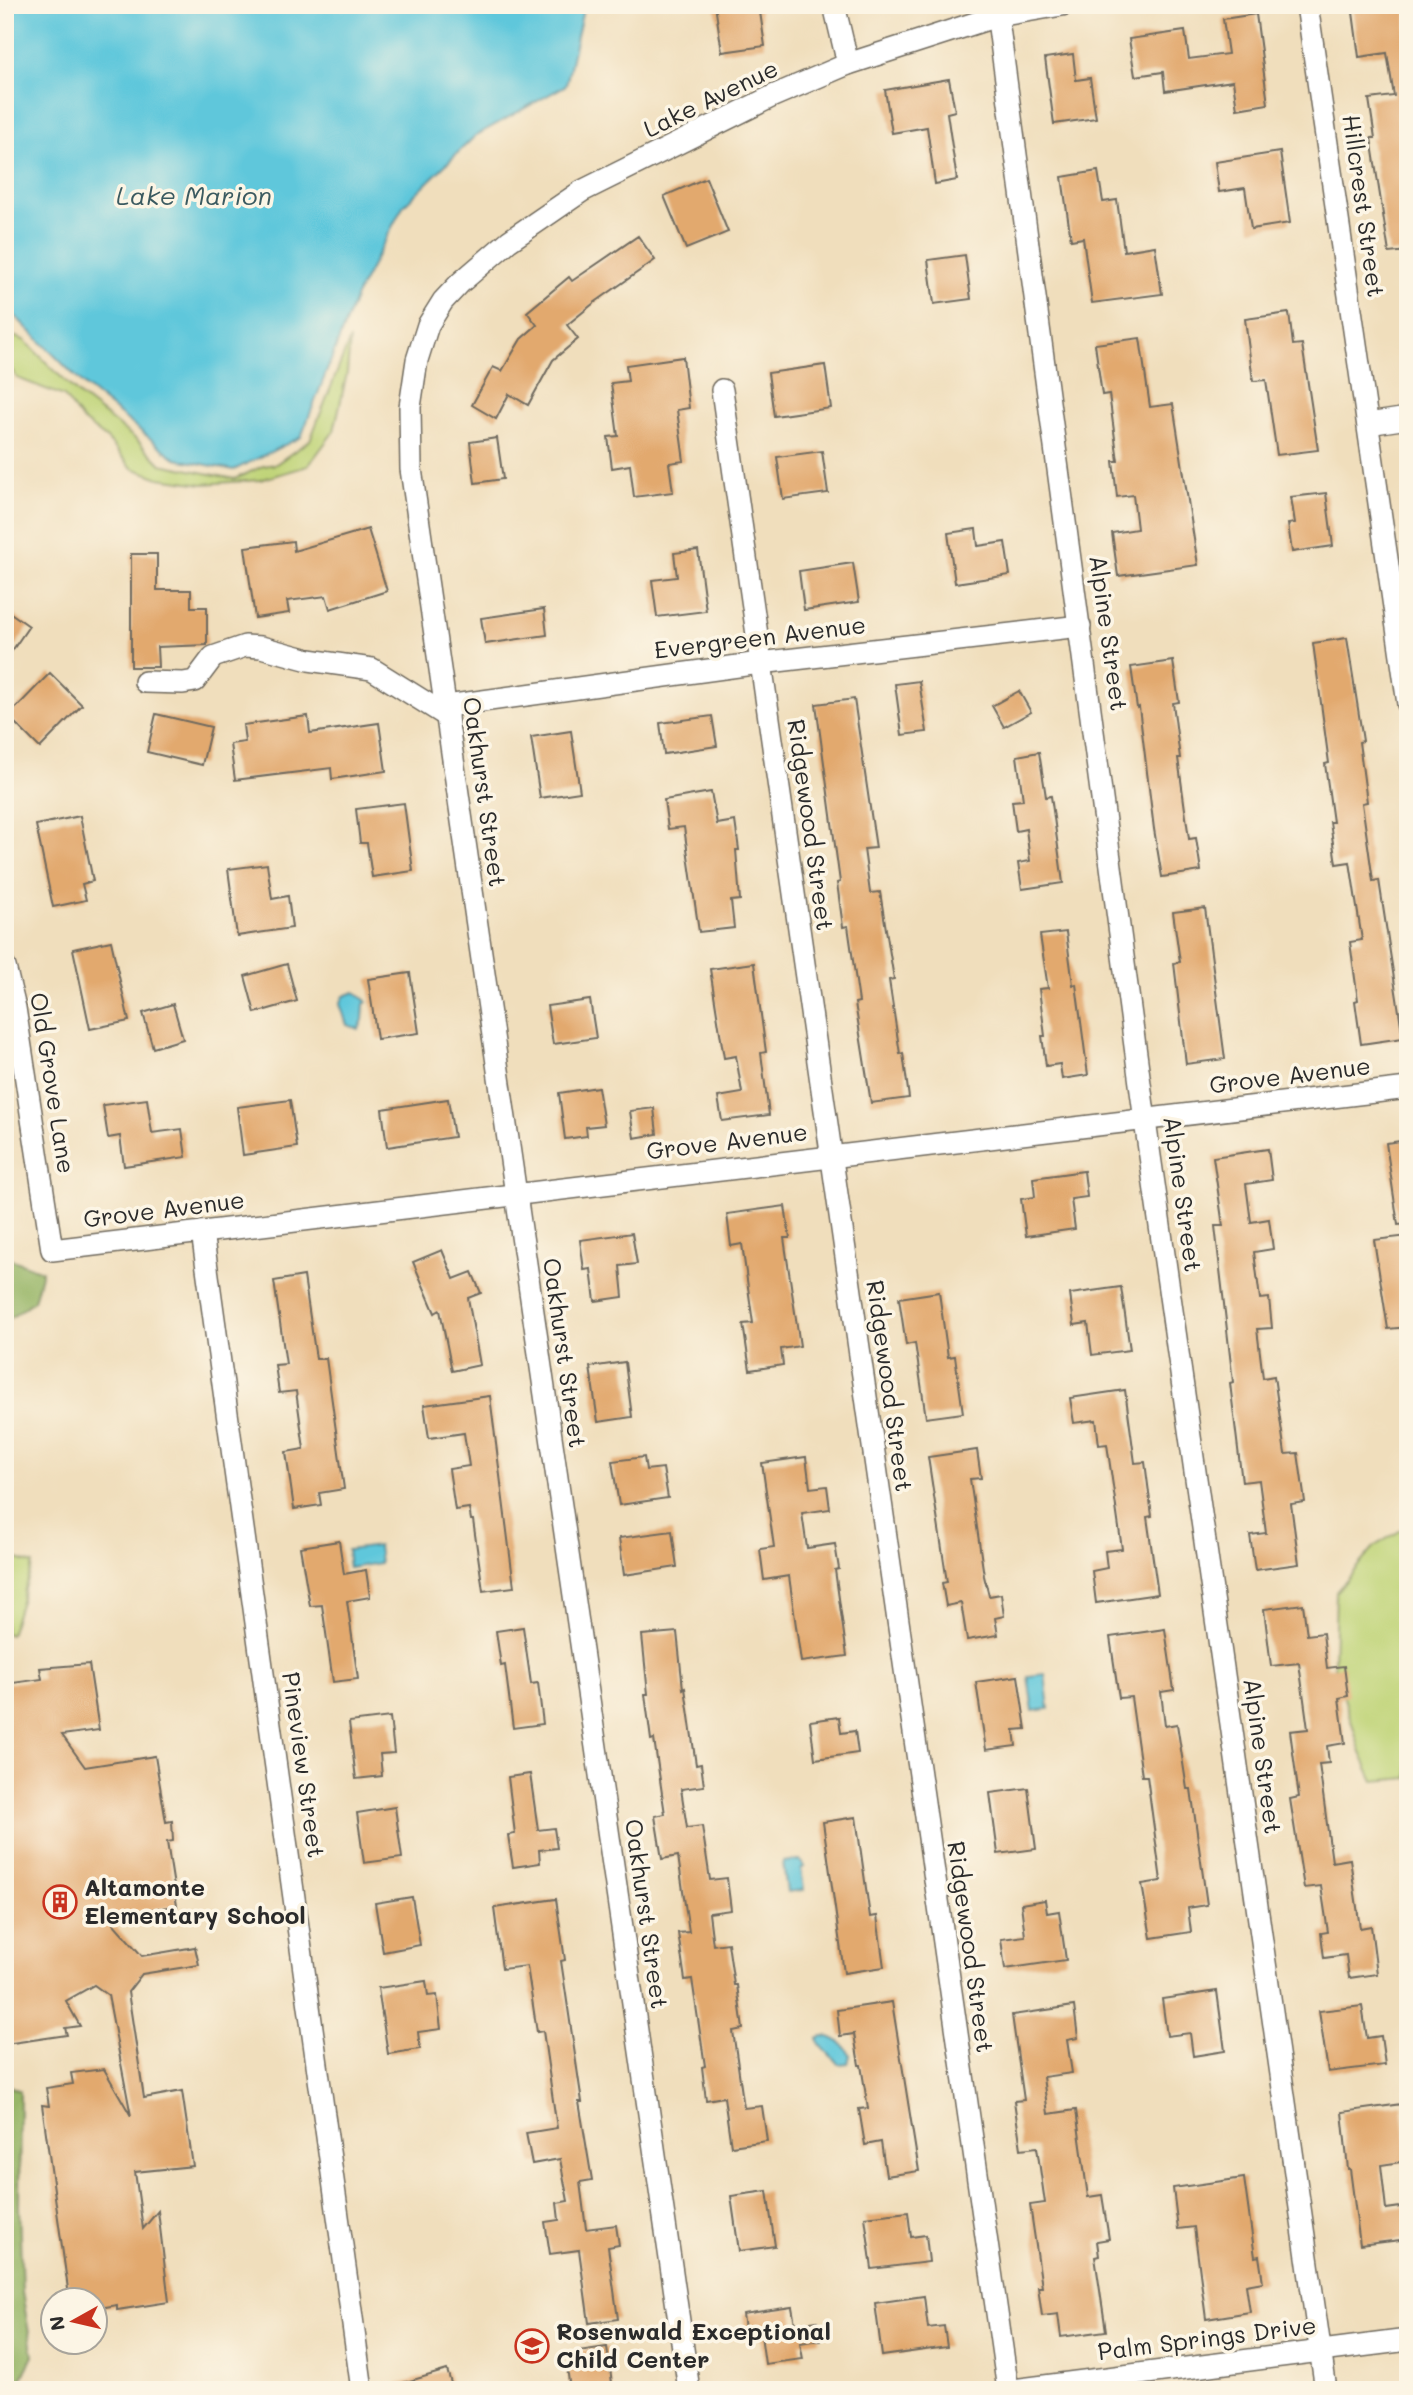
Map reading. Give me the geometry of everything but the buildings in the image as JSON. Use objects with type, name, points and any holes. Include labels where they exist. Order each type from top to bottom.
[{"type":"street","points":[[834,5],[848,64]]},
{"type":"street","name":"Lake Avenue","points":[[428,325],[443,301],[460,283],[509,241],[582,191],[772,96],[848,64],[997,11],[1062,5]]},
{"type":"street","name":"Hillcrest Street","points":[[1307,5],[1408,704]]},
{"type":"street","name":"Alpine Street","points":[[997,11],[1145,1121],[1326,2390]]},
{"type":"street","name":"Oakhurst Street","points":[[428,325],[417,360],[410,407],[411,470],[689,2390]]},
{"type":"street","name":"Ridgewood Street","points":[[722,390],[1008,2390]]},
{"type":"street","points":[[1368,424],[1408,418]]},
{"type":"street","name":"Evergreen Avenue","points":[[446,711],[761,663],[1080,626]]},
{"type":"street","points":[[145,682],[183,684],[195,681],[213,657],[245,646],[261,646],[309,660],[372,669],[446,711]]},
{"type":"street","name":"Old Grove Lane","points":[[5,967],[15,1008],[52,1250]]},
{"type":"street","name":"Grove Avenue","points":[[52,1250],[1408,1088]]},
{"type":"street","name":"Pineview Street","points":[[202,1232],[362,2390]]},
{"type":"street","name":"Palm Springs Drive","points":[[1013,2390],[1408,2340]]},
{"type":"green space","points":[[5,333],[24,340],[79,395],[137,440],[161,464],[235,479],[263,466],[276,464],[310,440],[350,339],[347,373],[334,431],[308,466],[260,480],[203,484],[159,478],[132,468],[108,440],[82,420],[64,396],[17,378],[5,364]]},
{"type":"green space","points":[[5,1257],[42,1271],[34,1301],[5,1322]]},
{"type":"green space","points":[[1408,1526],[1408,1778],[1374,1781],[1361,1753],[1334,1665],[1336,1592],[1375,1546]]},
{"type":"green space","points":[[5,1555],[33,1564],[10,1635],[5,1633]]},
{"type":"green space","points":[[5,2084],[20,2091],[19,2207],[22,2292],[33,2356],[16,2390],[5,2390]]},
{"type":"water","name":"Lake Marion","points":[[5,5],[584,5],[566,85],[475,136],[403,206],[356,296],[301,437],[234,470],[176,459],[87,388],[5,306]]},
{"type":"water","points":[[355,992],[367,1002],[364,1004],[363,1020],[359,1029],[347,1025],[340,1004],[344,996]]},
{"type":"water","points":[[378,1546],[380,1563],[349,1568],[347,1550]]},
{"type":"water","points":[[1045,1674],[1049,1709],[1033,1711],[1028,1676]]},
{"type":"water","points":[[800,1860],[804,1867],[801,1869],[804,1890],[787,1892],[783,1862]]},
{"type":"water","points":[[823,2036],[839,2042],[845,2048],[850,2055],[848,2063],[838,2064],[823,2048],[817,2038]]},
{"type":"place","name":"Altamonte Elementary School","points":[[60,1902]]},
{"type":"place","name":"Rosenwald Exceptional Child Center","points":[[532,2346]]}]
